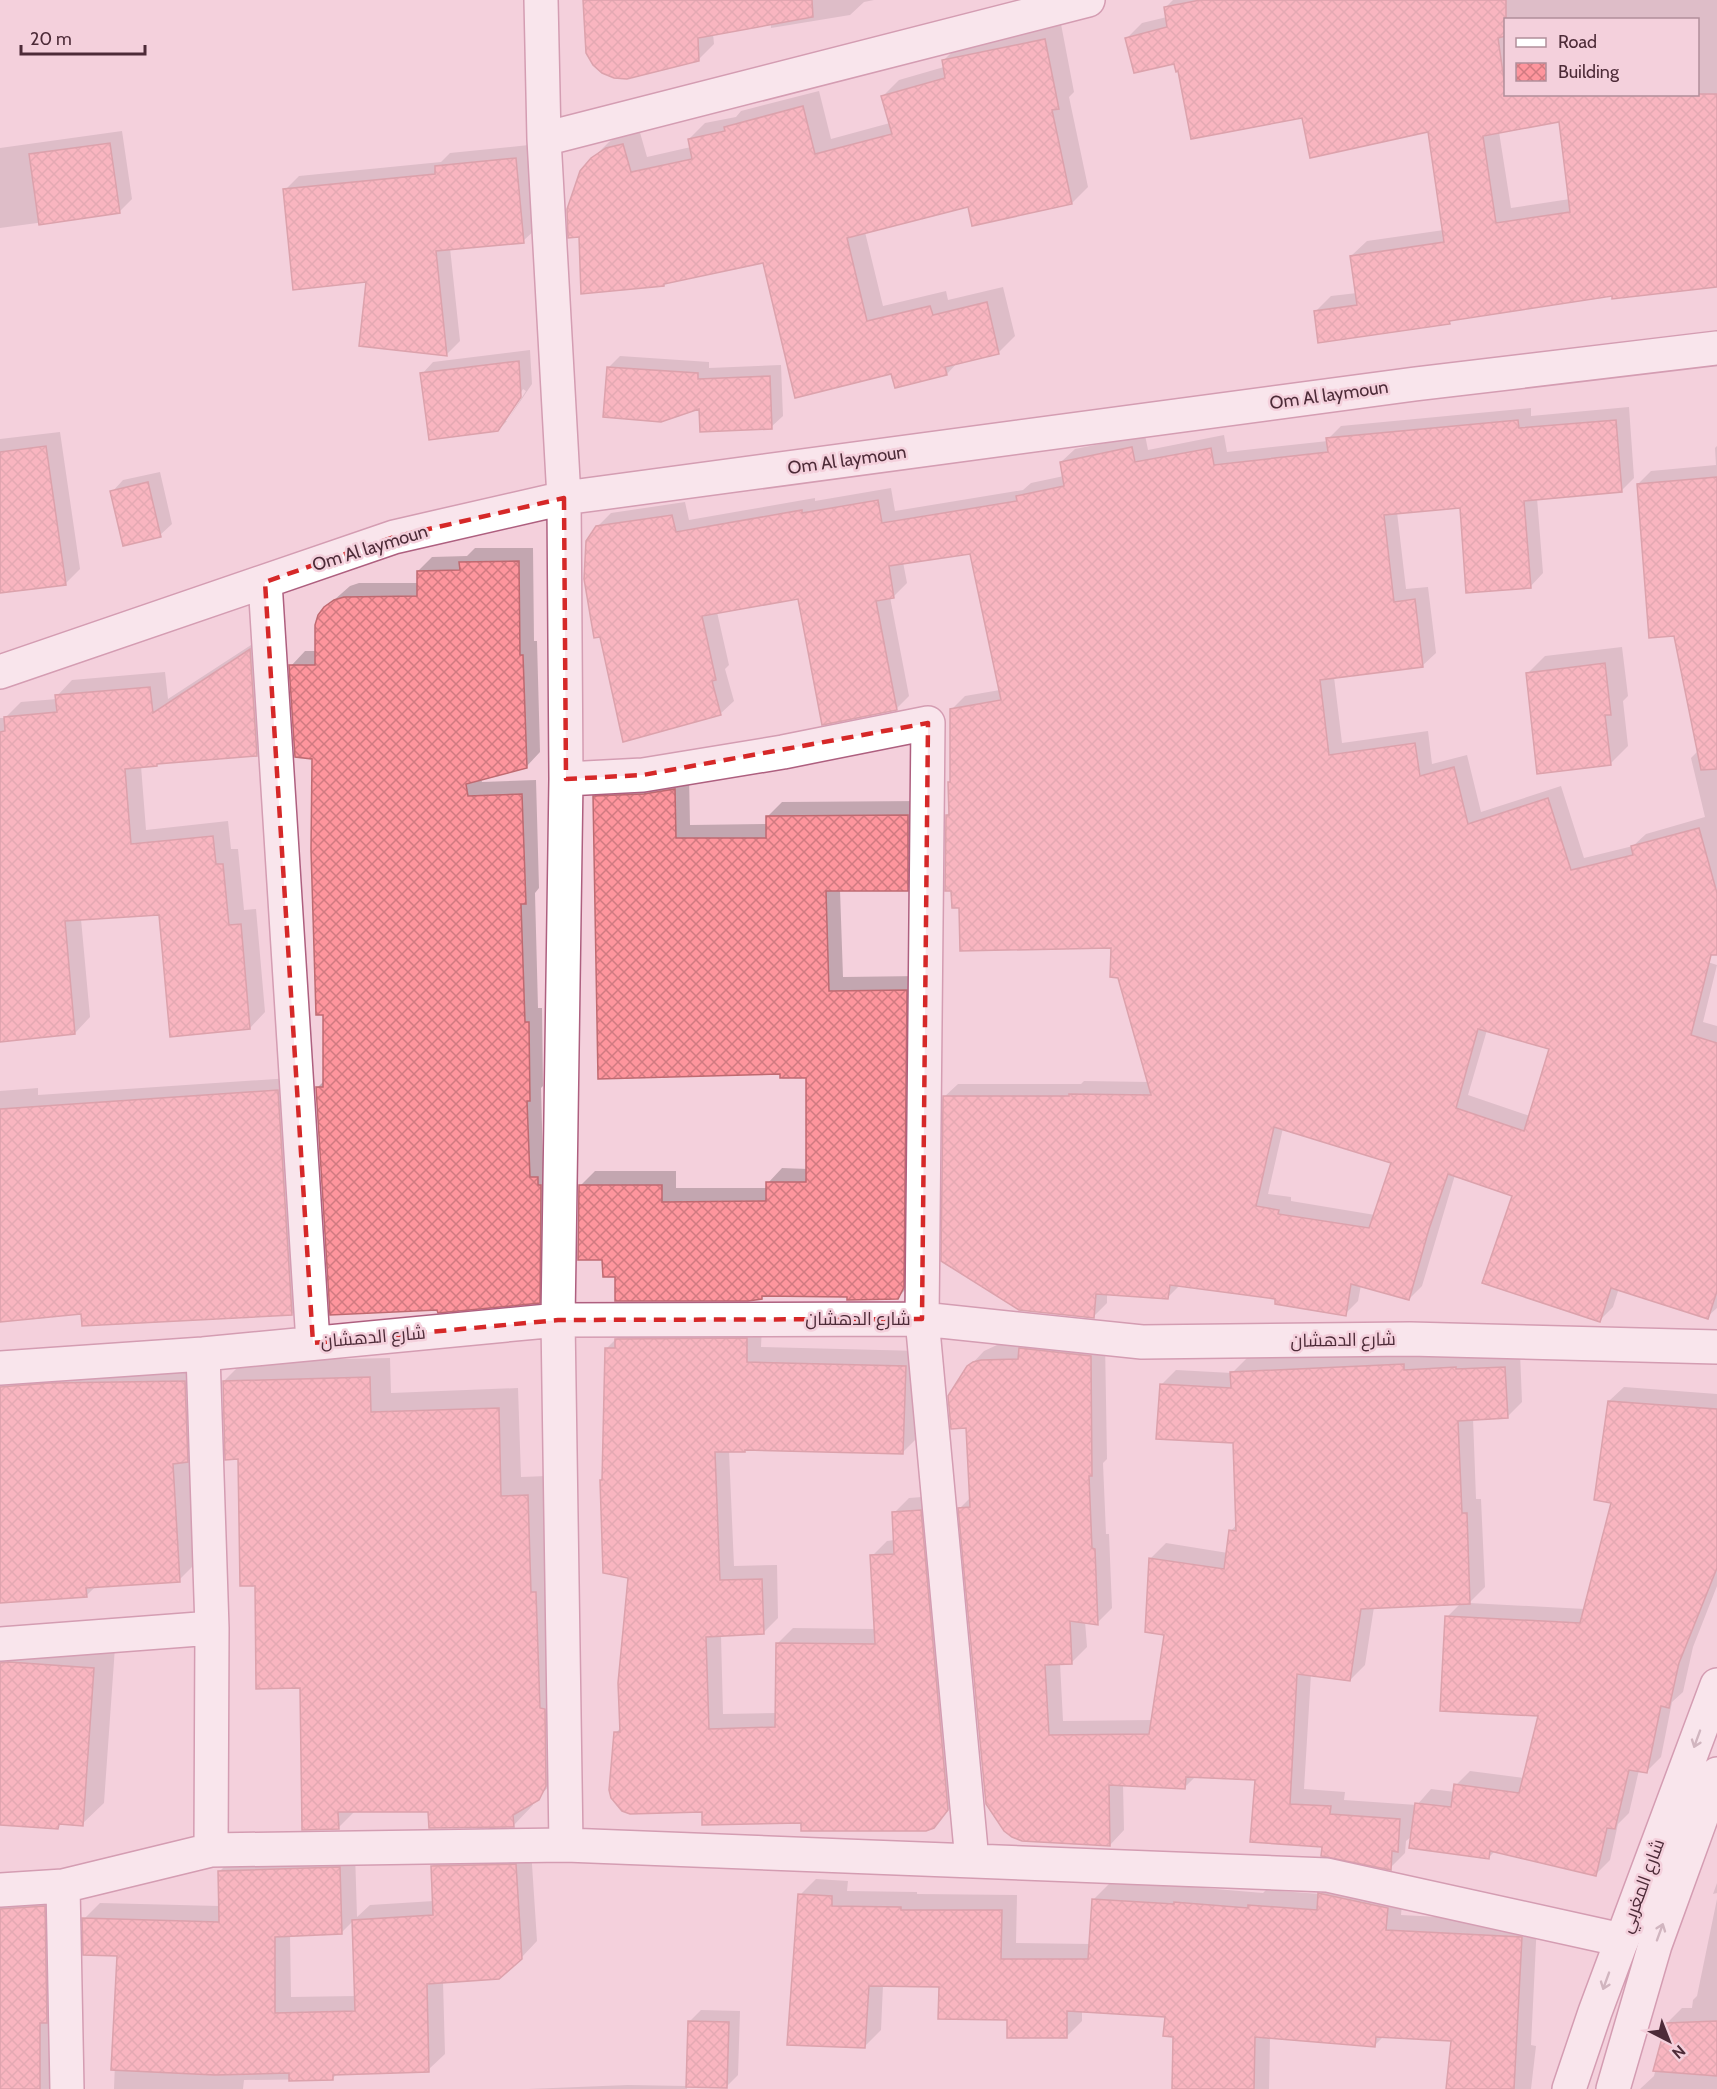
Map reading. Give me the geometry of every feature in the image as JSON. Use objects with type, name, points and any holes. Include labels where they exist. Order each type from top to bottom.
[{"type":"street","points":[[541,0],[544,139],[564,498],[566,779],[558,1320],[566,1845]]},
{"type":"street","points":[[544,139],[1088,0]]},
{"type":"street","name":"Om Al laymoun","points":[[0,672],[394,537],[564,498],[1415,384],[1717,348]]},
{"type":"street","points":[[265,582],[313,1343]]},
{"type":"street","points":[[566,779],[643,775],[783,752],[928,723],[922,1319],[972,1861]]},
{"type":"street","name":"شارع الدهشان","points":[[0,1368],[203,1354],[558,1320],[922,1319],[1142,1342],[1410,1340],[1717,1347]]},
{"type":"street","points":[[203,1354],[212,1628],[211,1850]]},
{"type":"street","points":[[0,1644],[212,1628]]},
{"type":"street","name":"شارع المغربي","points":[[1569,2089],[1717,1684]]},
{"type":"street","name":"شارع المغربي","points":[[1613,2089],[1655,1945],[1717,1774]]},
{"type":"street","points":[[0,1890],[63,1886],[211,1850],[566,1845],[1327,1875],[1622,1940]]},
{"type":"street","points":[[63,1886],[67,2089]]},
{"type":"highlighted area","points":[[564,498],[566,779],[643,775],[928,723],[922,1319],[558,1320],[313,1343],[265,582],[394,537]]},
{"type":"building","points":[[583,0],[812,0],[813,17],[698,38],[699,61],[627,79],[614,78],[602,73],[593,65],[586,53]]},
{"type":"building","points":[[1200,0],[1506,0],[1504,36],[1498,38],[1504,96],[1699,96],[1699,94],[1717,94],[1717,287],[1612,299],[1612,296],[1449,321],[1450,324],[1318,343],[1314,311],[1357,305],[1350,256],[1444,242],[1428,132],[1310,158],[1302,118],[1191,139],[1178,71],[1176,72],[1174,64],[1134,73],[1125,38],[1167,27],[1164,7]],"holes":[[[1559,122],[1570,212],[1496,223],[1483,136]]]},
{"type":"building","points":[[1045,39],[1059,109],[1052,110],[1072,204],[972,226],[968,207],[847,238],[867,321],[930,306],[933,315],[987,302],[999,354],[945,367],[947,375],[895,388],[891,374],[795,398],[763,263],[664,284],[664,286],[581,294],[579,237],[568,238],[567,209],[580,171],[591,158],[606,148],[623,144],[631,172],[692,159],[688,139],[725,131],[724,127],[803,106],[815,154],[892,134],[881,96],[945,78],[942,60]]},
{"type":"building","points":[[110,143],[120,213],[39,225],[29,154]]},
{"type":"building","points":[[516,158],[524,243],[436,251],[447,356],[359,346],[366,282],[293,290],[283,189],[435,174],[435,166]]},
{"type":"building","points":[[519,361],[521,397],[498,431],[429,440],[420,373]]},
{"type":"building","points":[[607,367],[698,373],[698,379],[770,376],[772,429],[700,432],[699,409],[661,422],[603,417]]},
{"type":"building","points":[[1518,420],[1519,428],[1616,420],[1622,492],[1524,501],[1531,588],[1466,593],[1460,508],[1384,515],[1394,602],[1415,599],[1423,667],[1320,680],[1329,755],[1415,743],[1420,776],[1454,767],[1468,824],[1548,798],[1571,870],[1633,855],[1631,846],[1699,828],[1717,893],[1717,955],[1711,955],[1691,1035],[1717,1043],[1717,1291],[1708,1319],[1611,1288],[1600,1322],[1482,1283],[1512,1196],[1448,1174],[1429,1229],[1409,1300],[1351,1284],[1346,1316],[1275,1304],[1275,1299],[1170,1285],[1168,1299],[1096,1294],[1094,1318],[1019,1310],[941,1261],[943,1096],[1151,1095],[1118,978],[1110,977],[1111,948],[960,951],[959,908],[952,908],[951,891],[945,891],[946,815],[949,815],[948,782],[950,782],[950,709],[1001,700],[970,554],[889,566],[894,598],[876,601],[897,710],[822,725],[798,599],[702,616],[716,680],[712,681],[721,715],[623,742],[600,637],[594,638],[584,579],[586,541],[596,526],[672,515],[676,532],[802,510],[802,513],[878,500],[882,523],[1017,501],[1016,496],[1064,486],[1060,462],[1132,447],[1135,462],[1211,448],[1214,465],[1328,452],[1326,438]],"holes":[[[1478,1029],[1549,1049],[1524,1131],[1456,1108]],[[1274,1127],[1391,1163],[1369,1228],[1278,1214],[1279,1210],[1256,1206]]]},
{"type":"building","points":[[46,446],[66,585],[0,593],[0,452]]},
{"type":"building","points":[[1717,477],[1717,769],[1701,770],[1674,636],[1649,638],[1637,484]]},
{"type":"building","points":[[148,482],[161,537],[123,546],[110,491]]},
{"type":"building","points":[[519,561],[520,655],[523,655],[527,768],[466,784],[468,796],[522,794],[526,904],[521,904],[525,1022],[529,1022],[530,1101],[527,1101],[530,1177],[538,1177],[538,1185],[541,1185],[540,1303],[438,1313],[437,1310],[330,1315],[316,1087],[323,1087],[323,1015],[316,1015],[311,850],[312,759],[295,757],[289,665],[315,665],[315,625],[324,607],[334,600],[344,597],[417,596],[417,571],[460,570],[459,562]]},
{"type":"building","points":[[250,649],[257,756],[157,764],[157,766],[125,769],[131,844],[213,836],[216,864],[223,864],[229,925],[241,924],[250,1029],[170,1037],[159,915],[65,921],[75,1034],[0,1042],[0,732],[5,731],[4,717],[57,712],[55,695],[150,687],[153,713]]},
{"type":"building","points":[[1605,663],[1611,715],[1605,715],[1611,765],[1537,774],[1526,673]]},
{"type":"building","points":[[675,789],[676,838],[766,838],[766,816],[908,815],[908,891],[826,891],[829,991],[907,990],[904,1287],[898,1299],[847,1300],[847,1297],[762,1296],[762,1299],[748,1301],[615,1301],[615,1277],[603,1277],[602,1260],[578,1260],[579,1185],[662,1185],[662,1202],[766,1201],[766,1182],[806,1182],[806,1078],[780,1078],[780,1074],[598,1079],[593,796],[644,794]]},
{"type":"building","points":[[278,1090],[292,1315],[82,1326],[81,1314],[0,1322],[0,1109]]},
{"type":"building","points":[[747,1338],[747,1362],[906,1366],[903,1454],[745,1450],[745,1452],[715,1452],[720,1580],[762,1579],[764,1634],[706,1637],[709,1729],[775,1727],[776,1643],[875,1644],[870,1555],[894,1554],[892,1512],[921,1510],[948,1810],[934,1828],[926,1831],[801,1831],[801,1823],[702,1825],[702,1812],[630,1814],[622,1811],[611,1798],[609,1790],[614,1732],[620,1732],[618,1683],[628,1578],[603,1573],[600,1480],[602,1480],[605,1348],[615,1348],[615,1339]]},
{"type":"building","points":[[1019,1348],[1091,1356],[1092,1476],[1089,1476],[1098,1625],[1070,1621],[1072,1664],[1045,1665],[1049,1735],[1149,1734],[1164,1635],[1145,1632],[1149,1558],[1224,1569],[1229,1530],[1236,1531],[1233,1443],[1156,1439],[1160,1384],[1231,1388],[1230,1372],[1404,1364],[1404,1370],[1505,1367],[1508,1418],[1458,1421],[1462,1513],[1467,1513],[1470,1604],[1361,1609],[1350,1681],[1297,1674],[1290,1804],[1331,1806],[1330,1814],[1400,1819],[1398,1852],[1392,1851],[1391,1870],[1321,1856],[1322,1847],[1250,1842],[1255,1780],[1186,1777],[1185,1789],[1109,1785],[1110,1846],[1022,1841],[1004,1831],[986,1804],[958,1508],[970,1507],[966,1428],[951,1429],[948,1396],[967,1366],[981,1360],[1018,1359]]},
{"type":"building","points":[[370,1377],[371,1412],[499,1408],[501,1496],[528,1495],[531,1592],[536,1592],[540,1708],[545,1709],[546,1786],[539,1800],[513,1815],[514,1827],[429,1828],[428,1812],[338,1812],[339,1829],[302,1830],[300,1688],[256,1689],[255,1586],[240,1586],[238,1459],[225,1460],[223,1381]]},
{"type":"building","points":[[185,1381],[188,1462],[173,1464],[180,1582],[86,1588],[87,1597],[0,1603],[0,1387],[50,1383]]},
{"type":"building","points":[[1608,1401],[1717,1409],[1717,1568],[1679,1663],[1669,1708],[1661,1706],[1647,1773],[1629,1770],[1615,1829],[1607,1828],[1596,1876],[1490,1851],[1489,1859],[1409,1848],[1415,1803],[1451,1807],[1454,1784],[1519,1793],[1538,1716],[1440,1711],[1445,1616],[1580,1623],[1611,1503],[1594,1500]]},
{"type":"building","points":[[0,1663],[94,1668],[83,1826],[59,1824],[58,1829],[0,1825]]},
{"type":"building","points":[[516,1864],[522,1959],[499,1979],[427,1984],[429,2072],[333,2075],[333,2080],[289,2081],[289,2073],[215,2075],[111,2070],[117,1956],[83,1955],[82,1918],[219,1922],[218,1871],[340,1867],[342,1934],[275,1937],[275,2013],[355,2011],[352,1920],[433,1915],[431,1866]]},
{"type":"building","points":[[1318,1893],[1388,1908],[1386,1930],[1522,1937],[1514,2089],[1446,2089],[1451,2041],[1376,2037],[1375,2047],[1255,2037],[1254,2089],[1172,2089],[1173,2037],[1163,2036],[1165,2017],[1067,2011],[1067,2038],[1007,2038],[1007,2020],[938,2019],[939,1987],[869,1986],[865,2048],[787,2045],[798,1894],[832,1896],[832,1906],[901,1907],[901,1910],[1002,1910],[1001,1959],[1088,1959],[1092,1899],[1317,1910]]},
{"type":"building","points":[[45,1906],[47,2023],[40,2023],[40,2089],[0,2089],[0,1909]]},
{"type":"building","points":[[688,2021],[729,2022],[727,2088],[686,2087]]},
{"type":"building","points":[[1717,2021],[1717,2076],[1653,2071],[1666,2023]]}]
